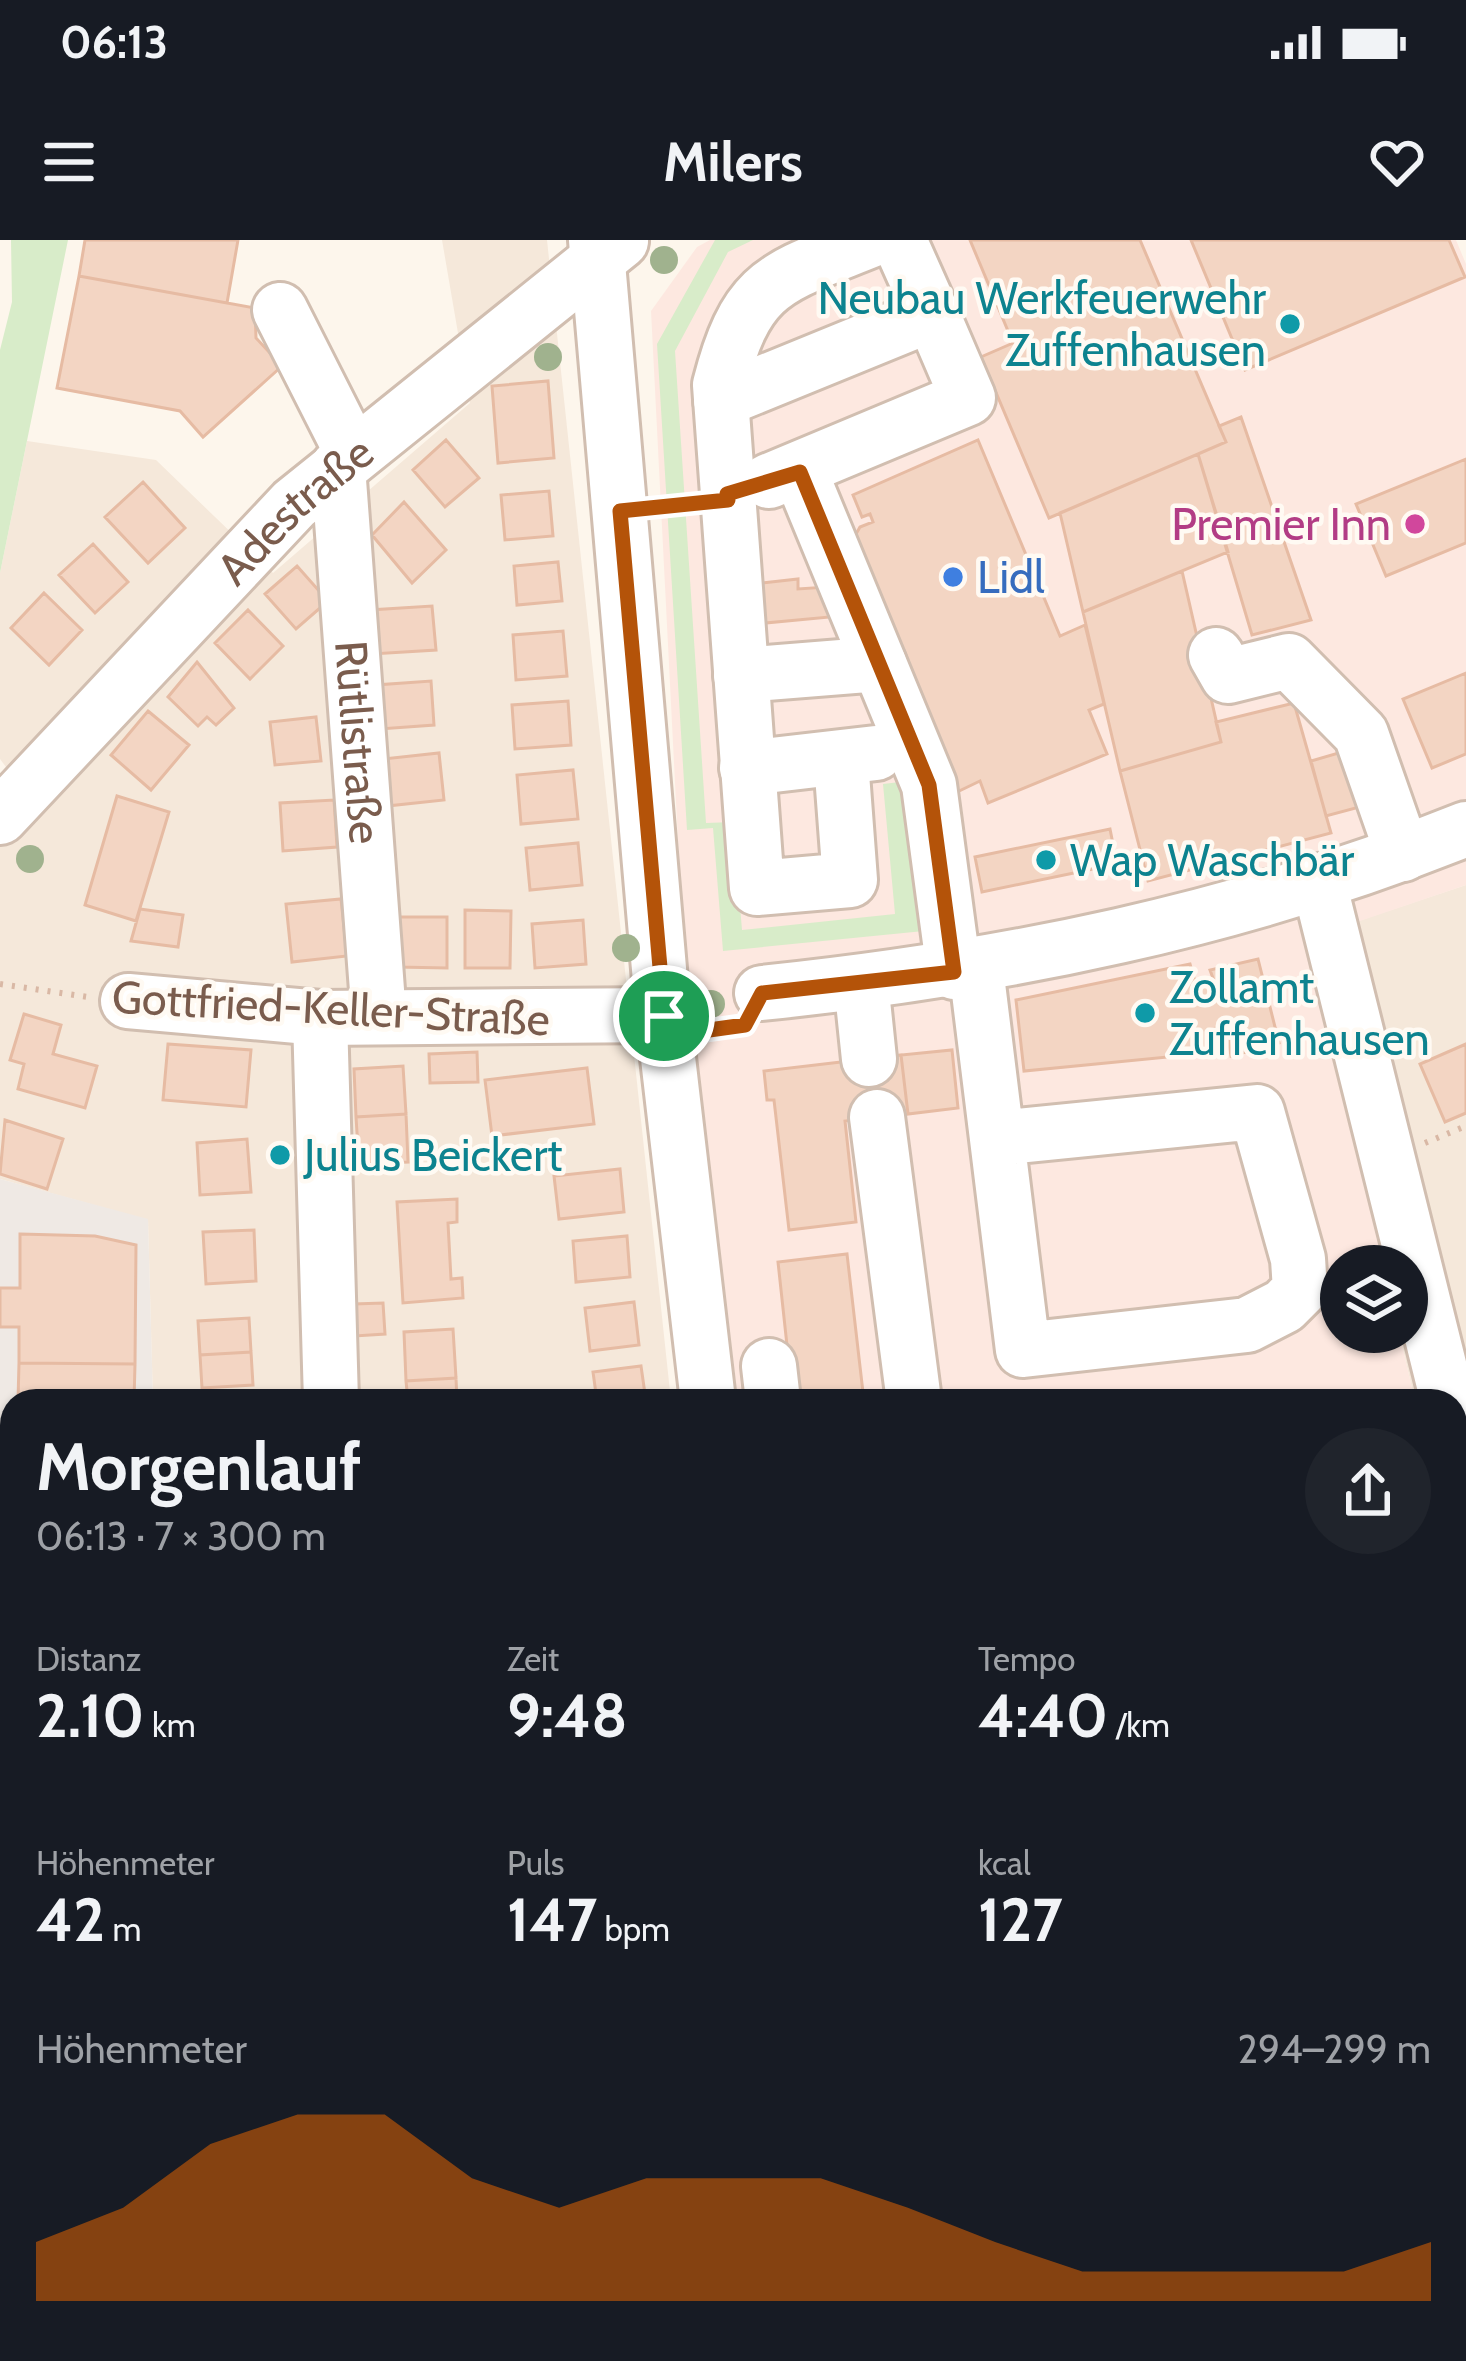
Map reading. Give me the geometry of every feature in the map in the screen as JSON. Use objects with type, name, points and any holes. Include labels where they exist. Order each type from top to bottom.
[{"type":"street","points":[[842,761],[850,880],[757,888],[721,400],[734,330],[761,290],[871,240]]},
{"type":"street","points":[[727,497],[800,472],[968,398],[899,240]]},
{"type":"street","points":[[606,245],[620,511],[665,1026],[706,1389]]},
{"type":"street","name":"Adestraße","points":[[0,817],[294,504],[606,245]]},
{"type":"street","points":[[280,310],[345,460]]},
{"type":"street","points":[[721,400],[932,314]]},
{"type":"street","name":"Rütlistraße","points":[[345,460],[380,1017]]},
{"type":"street","points":[[800,472],[929,785],[997,1138],[1023,1350],[1247,1325],[1284,1306],[1300,1290],[1298,1259],[1257,1112],[997,1138]]},
{"type":"street","points":[[1216,655],[1228,676],[1289,661],[1361,734],[1402,854]]},
{"type":"street","points":[[741,675],[879,664]]},
{"type":"street","points":[[748,768],[842,761],[912,745]]},
{"type":"street","points":[[762,993],[965,970],[1142,932],[1318,883],[1466,829]]},
{"type":"street","points":[[1318,883],[1445,1389]]},
{"type":"street","points":[[861,982],[869,1059]]},
{"type":"street","name":"Gottfried-Keller-Straße","points":[[128,1000],[320,1018],[665,1026]]},
{"type":"street","points":[[320,1018],[331,1389]]},
{"type":"street","points":[[877,1117],[912,1389]]},
{"type":"path","points":[[620,511],[727,497]]},
{"type":"path","name":"Gottfried-Keller-Straße","points":[[0,984],[128,1000]]},
{"type":"path","points":[[665,1026],[745,1025],[762,993]]},
{"type":"shaded area","points":[[442,240],[547,240],[670,1389],[153,1389],[148,1220],[0,1179],[0,845],[36,807],[0,759],[0,573],[27,441],[156,460],[273,573],[470,403]]},
{"type":"shaded area","points":[[710,240],[1456,240],[1466,264],[1466,885],[1310,938],[1379,1245],[1320,1245],[1320,1353],[1404,1353],[1412,1389],[737,1389],[684,959],[651,311],[697,247]]},
{"type":"shaded area","points":[[1466,885],[1466,1389],[1412,1389],[1404,1353],[1428,1353],[1428,1245],[1379,1245],[1310,937]]},
{"type":"shaded area","points":[[0,1179],[148,1219],[153,1389],[0,1389]]},
{"type":"green space","points":[[11,240],[68,240],[0,573],[0,350],[12,302]]},
{"type":"green space","points":[[715,240],[753,240],[728,252],[675,351],[706,823],[733,822],[742,930],[895,914],[883,784],[917,780],[934,930],[723,951],[713,828],[687,830],[657,344]]},
{"type":"building","points":[[85,240],[238,240],[227,303],[79,276]]},
{"type":"building","points":[[970,240],[1140,240],[1226,442],[1049,518],[981,357],[1013,343]]},
{"type":"building","name":"Neubau Werkfeuerwehr Zuffenhausen","points":[[1191,240],[1449,240],[1465,277],[1245,370]]},
{"type":"building","points":[[79,276],[255,308],[256,338],[282,366],[203,437],[180,411],[57,388]]},
{"type":"building","points":[[548,381],[554,458],[498,463],[492,386]]},
{"type":"building","points":[[1241,417],[1311,620],[1252,635],[1198,454],[1226,442],[1219,426]]},
{"type":"building","points":[[446,440],[479,478],[445,507],[413,470]]},
{"type":"building","points":[[978,440],[1060,636],[1085,625],[1104,704],[1089,710],[1107,754],[988,803],[980,781],[957,792],[852,541],[860,527],[873,522],[870,514],[862,517],[853,495]]},
{"type":"building","points":[[1198,454],[1228,552],[1083,612],[1060,513]]},
{"type":"building","name":"Premier Inn","points":[[1466,459],[1466,543],[1386,576],[1356,504]]},
{"type":"building","points":[[143,482],[185,528],[148,563],[105,517]]},
{"type":"building","points":[[549,491],[553,536],[505,540],[501,495]]},
{"type":"building","points":[[404,502],[446,550],[412,583],[372,535]]},
{"type":"building","points":[[93,544],[128,582],[95,613],[59,575]]},
{"type":"building","points":[[558,562],[562,601],[517,605],[514,566]]},
{"type":"building","points":[[297,566],[328,601],[296,629],[265,594]]},
{"type":"building","points":[[1182,571],[1221,742],[1120,771],[1083,612]]},
{"type":"building","points":[[798,579],[798,589],[827,587],[830,617],[765,623],[762,583]]},
{"type":"building","points":[[44,593],[82,630],[49,665],[11,628]]},
{"type":"building","points":[[432,606],[436,650],[372,654],[370,610]]},
{"type":"building","points":[[248,610],[283,646],[250,679],[215,643]]},
{"type":"building","points":[[563,631],[567,676],[516,680],[513,635]]},
{"type":"building","points":[[197,662],[234,708],[216,725],[207,717],[198,726],[168,697]]},
{"type":"building","points":[[1466,673],[1466,754],[1432,768],[1403,699]]},
{"type":"building","points":[[431,681],[434,725],[380,729],[376,685]]},
{"type":"building","points":[[568,701],[571,745],[515,749],[512,705]]},
{"type":"building","points":[[1294,703],[1331,833],[1148,881],[1120,771],[1221,742],[1216,722]]},
{"type":"building","points":[[148,711],[189,745],[151,790],[111,755]]},
{"type":"building","points":[[316,717],[321,761],[275,765],[270,722]]},
{"type":"building","points":[[1352,749],[1367,805],[1326,816],[1311,761]]},
{"type":"building","points":[[439,753],[444,800],[387,806],[383,759]]},
{"type":"building","points":[[573,770],[578,819],[521,824],[517,775]]},
{"type":"building","points":[[117,796],[169,812],[136,921],[85,905]]},
{"type":"building","points":[[334,800],[337,847],[283,851],[280,803]]},
{"type":"building","name":"Wap Waschbär","points":[[1110,829],[1117,864],[982,892],[975,857]]},
{"type":"building","points":[[578,843],[582,885],[530,890],[526,848]]},
{"type":"building","points":[[341,899],[347,956],[292,962],[286,904]]},
{"type":"building","points":[[140,909],[183,915],[178,947],[131,941]]},
{"type":"building","points":[[465,910],[511,911],[510,968],[465,968]]},
{"type":"building","points":[[398,917],[447,917],[447,968],[397,967]]},
{"type":"building","points":[[583,920],[586,964],[535,968],[532,924]]},
{"type":"building","name":"Zollamt Zuffenhausen","points":[[1258,959],[1279,1043],[1231,1056],[1226,1026],[1207,1030],[1209,1053],[1024,1071],[1016,1000],[1190,964],[1196,985],[1214,981],[1210,970]]},
{"type":"building","points":[[24,1014],[61,1025],[53,1054],[97,1066],[85,1108],[18,1089],[24,1064],[10,1060]]},
{"type":"building","points":[[168,1044],[251,1050],[246,1107],[163,1100]]},
{"type":"building","points":[[1466,1044],[1466,1113],[1445,1122],[1420,1064]]},
{"type":"building","points":[[952,1050],[958,1108],[908,1114],[901,1055]]},
{"type":"building","points":[[477,1052],[478,1082],[430,1083],[429,1054]]},
{"type":"building","points":[[901,1055],[908,1114],[845,1121],[856,1222],[789,1230],[774,1100],[767,1100],[764,1071]]},
{"type":"building","points":[[403,1066],[406,1114],[356,1117],[354,1069]]},
{"type":"building","points":[[587,1068],[594,1124],[492,1136],[485,1080]]},
{"type":"building","points":[[406,1114],[408,1162],[359,1164],[356,1117]]},
{"type":"building","points":[[5,1120],[63,1139],[47,1189],[0,1174]]},
{"type":"building","points":[[247,1139],[251,1192],[200,1195],[197,1143]]},
{"type":"building","points":[[620,1169],[624,1212],[559,1219],[554,1176]]},
{"type":"building","points":[[457,1199],[457,1222],[448,1223],[451,1279],[462,1278],[463,1298],[403,1303],[397,1202]]},
{"type":"building","points":[[254,1230],[256,1281],[206,1284],[203,1232]]},
{"type":"building","points":[[20,1234],[95,1236],[136,1245],[135,1364],[19,1363],[19,1327],[0,1327],[0,1288],[20,1288]]},
{"type":"building","points":[[627,1236],[630,1277],[576,1282],[573,1241]]},
{"type":"building","points":[[847,1254],[863,1389],[792,1389],[778,1262]]},
{"type":"building","points":[[634,1302],[639,1345],[590,1351],[585,1308]]},
{"type":"building","points":[[383,1303],[385,1334],[355,1336],[354,1304]]},
{"type":"building","points":[[249,1318],[251,1352],[200,1355],[198,1321]]},
{"type":"building","points":[[453,1329],[456,1378],[406,1381],[404,1332]]},
{"type":"building","points":[[251,1352],[253,1385],[202,1388],[200,1355]]},
{"type":"building","points":[[19,1363],[135,1364],[134,1389],[18,1389]]},
{"type":"building","points":[[641,1366],[644,1389],[595,1389],[593,1372]]},
{"type":"building","points":[[456,1378],[456,1389],[407,1389],[406,1381]]},
{"type":"place","name":"Neubau Werkfeuerwehr Zuffenhausen","points":[[1290,324]]},
{"type":"place","name":"Premier Inn","points":[[1415,524]]},
{"type":"place","name":"Lidl","points":[[953,577]]},
{"type":"place","name":"Wap Waschbär","points":[[1046,860]]},
{"type":"place","name":"Zollamt Zuffenhausen","points":[[1145,1013]]},
{"type":"place","name":"Julius Beickert","points":[[280,1155]]},
{"type":"route","points":[[800,472],[929,785],[954,972],[762,993],[745,1025],[719,1031],[666,1036],[664,1016],[620,511],[728,500],[727,494],[800,472]]}]
